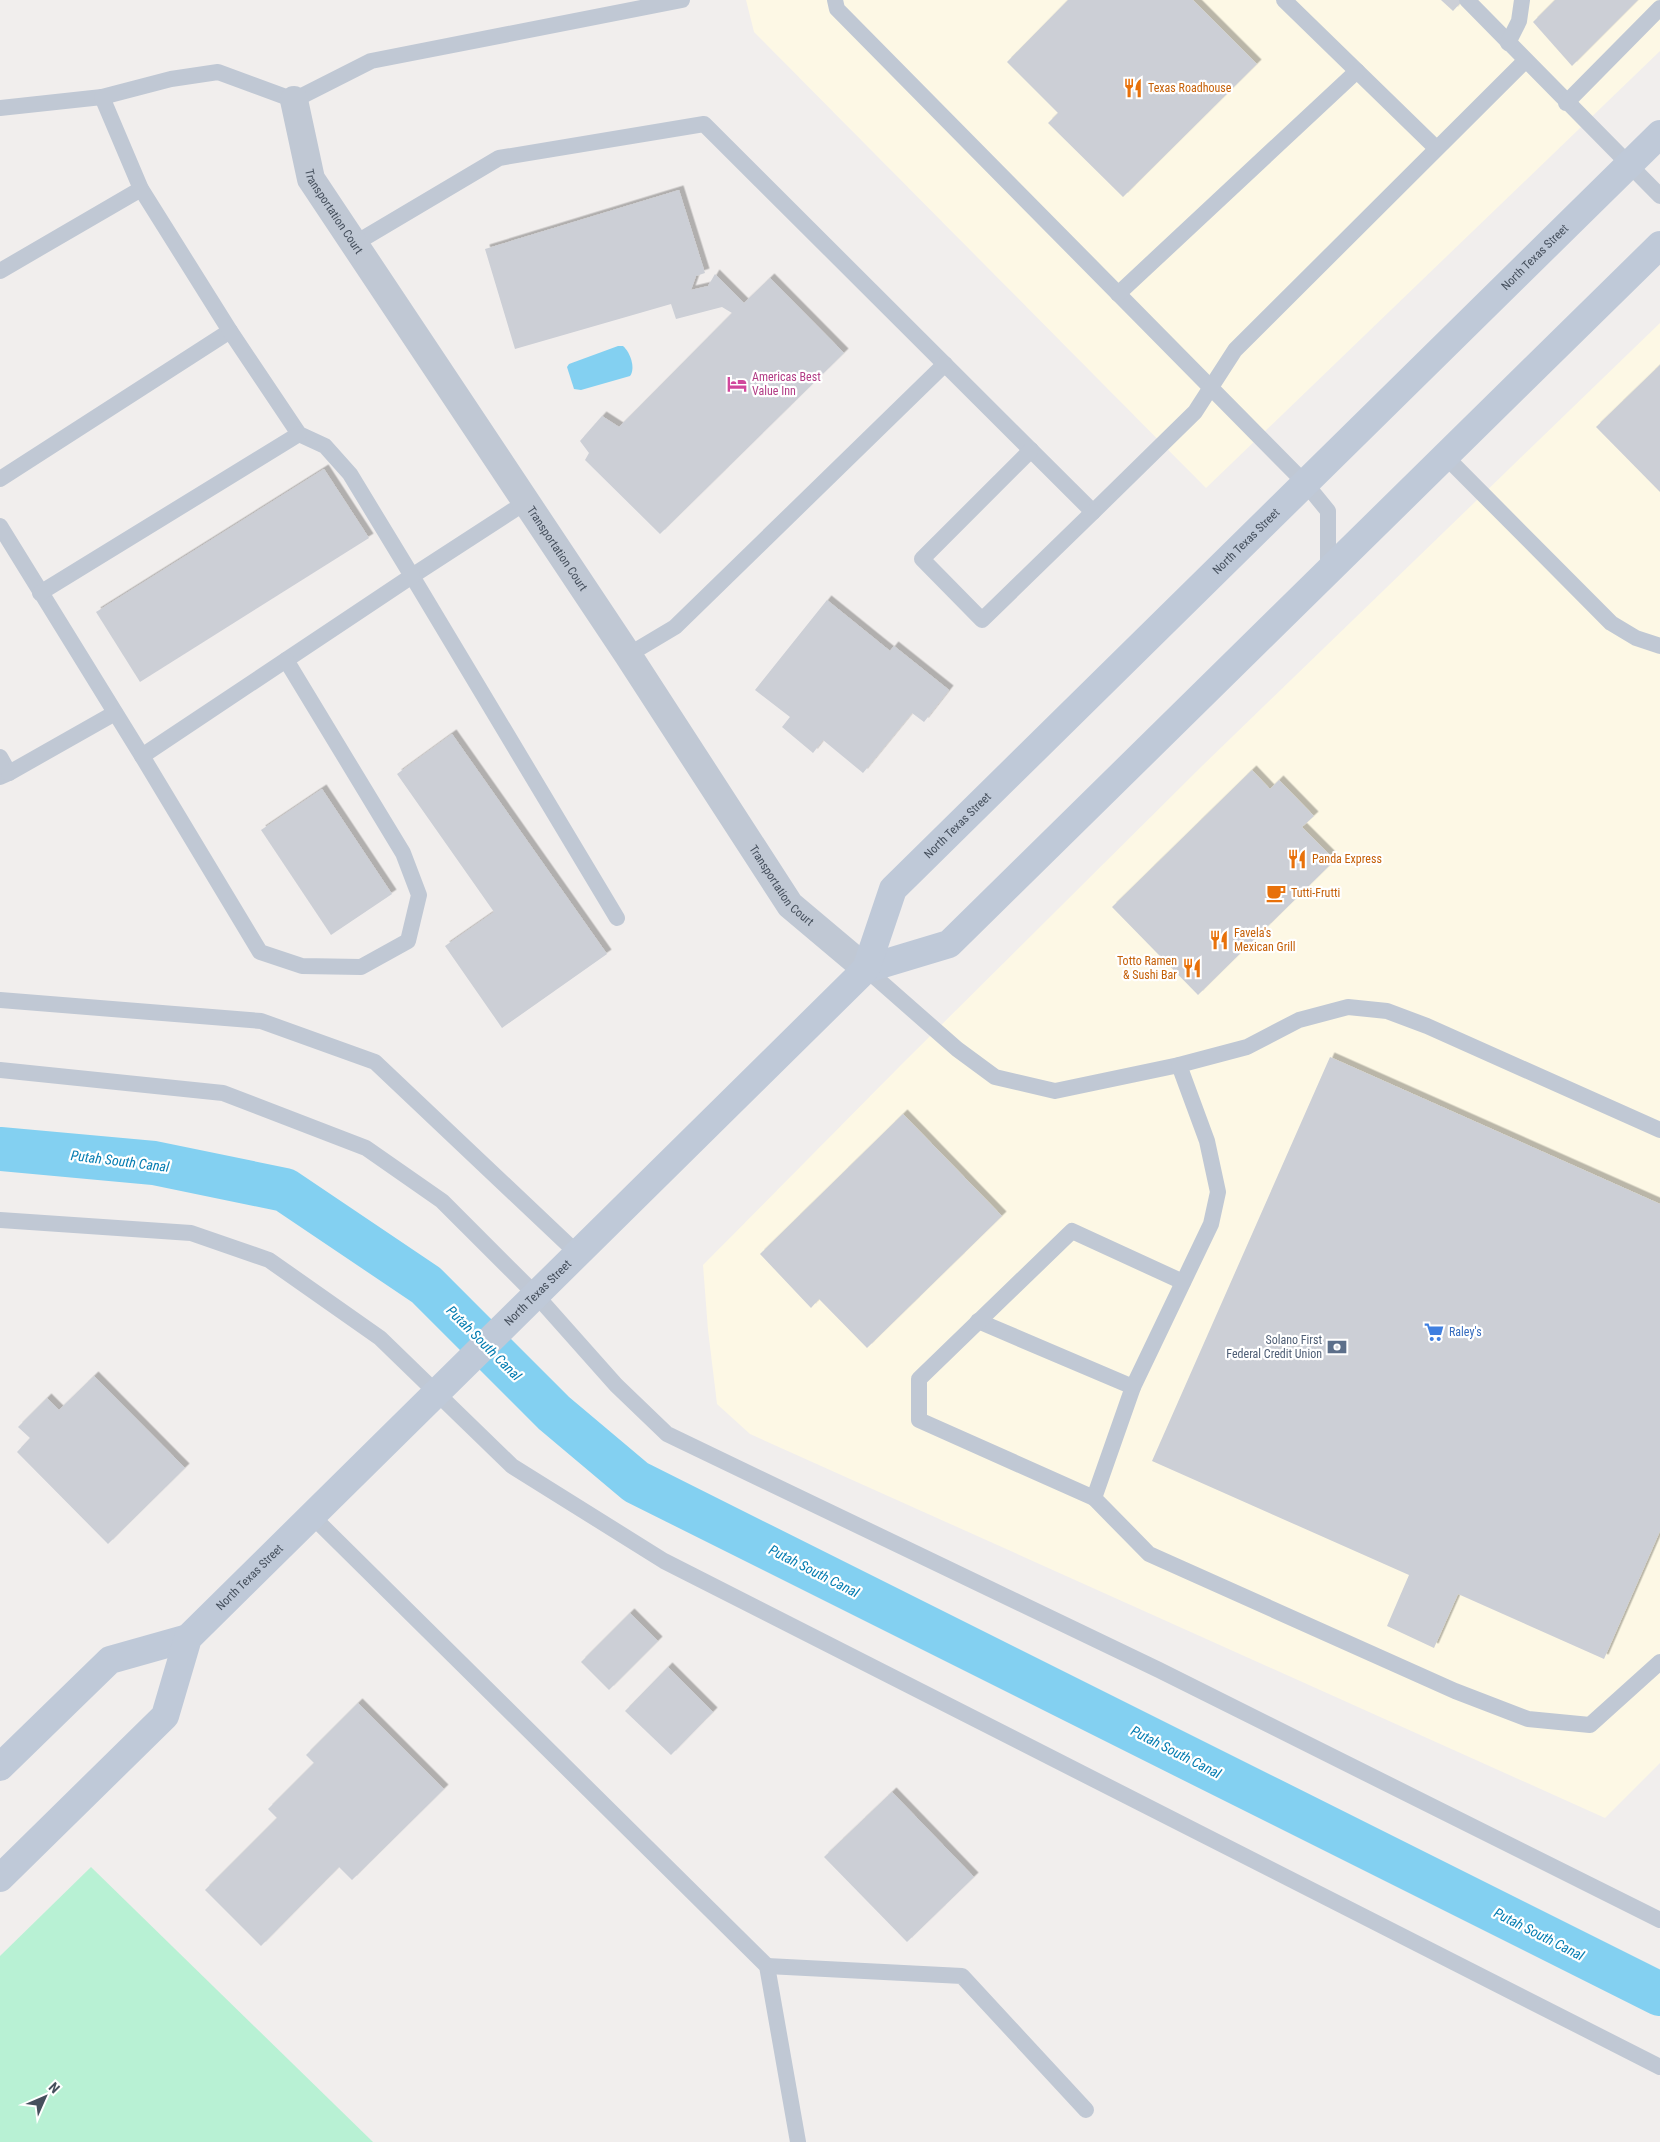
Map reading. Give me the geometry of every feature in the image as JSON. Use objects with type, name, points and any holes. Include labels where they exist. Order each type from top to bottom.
[{"type":"main road","name":"North Texas Street","points":[[0,1767],[110,1660],[188,1638],[866,969],[893,889],[1660,134]]},
{"type":"main road","name":"North Texas Street","points":[[866,969],[949,944],[1660,245]]},
{"type":"main road","name":"North Texas Street","points":[[0,1878],[166,1716],[188,1638]]},
{"type":"street","name":"Transportation Court","points":[[294,100],[311,179],[628,655],[790,905],[866,969]]},
{"type":"lane","points":[[0,108],[102,97],[171,79],[218,72],[294,100],[371,61],[682,0]]},
{"type":"lane","points":[[835,0],[837,9],[1306,484],[1328,511],[1328,570]]},
{"type":"lane","points":[[1284,0],[1436,148]]},
{"type":"lane","points":[[1467,0],[1566,103],[1660,196]]},
{"type":"lane","points":[[1508,43],[1519,21],[1522,0]]},
{"type":"lane","points":[[1566,103],[1660,8]]},
{"type":"lane","points":[[1031,450],[922,559],[982,620],[1195,412],[1235,350],[1524,60]]},
{"type":"lane","points":[[1118,294],[1357,71]]},
{"type":"lane","points":[[102,97],[141,189],[230,331],[299,434],[325,446],[350,474],[617,918]]},
{"type":"lane","points":[[354,244],[499,158],[704,124],[1094,512]]},
{"type":"lane","points":[[0,271],[141,189]]},
{"type":"lane","points":[[0,479],[230,331]]},
{"type":"lane","points":[[628,655],[675,627],[945,364]]},
{"type":"lane","points":[[40,593],[299,434]]},
{"type":"lane","points":[[1445,456],[1611,623],[1636,638],[1660,646]]},
{"type":"lane","points":[[142,756],[526,502]]},
{"type":"lane","points":[[0,526],[260,952],[302,966],[362,968],[408,940],[419,895],[403,853],[286,660]]},
{"type":"lane","points":[[0,757],[4,775],[115,713]]},
{"type":"lane","points":[[866,969],[957,1049],[995,1078],[1055,1090],[1178,1065],[1247,1047],[1299,1020],[1317,1013],[1348,1007],[1387,1011],[1427,1026],[1660,1130]]},
{"type":"lane","points":[[0,1000],[261,1021],[375,1062],[578,1254]]},
{"type":"lane","points":[[1094,1498],[1133,1387],[1211,1224],[1218,1192],[1207,1141],[1178,1065]]},
{"type":"lane","points":[[0,1070],[223,1093],[366,1148],[442,1201],[536,1295],[616,1385],[667,1434],[1159,1670],[1660,1920]]},
{"type":"lane","points":[[0,1220],[191,1234],[269,1260],[380,1338],[512,1466],[664,1561],[1660,2067]]},
{"type":"lane","points":[[1183,1282],[1072,1231],[919,1379],[919,1420],[1094,1498],[1149,1554],[1421,1676],[1528,1719],[1590,1725],[1660,1662]]},
{"type":"lane","points":[[978,1321],[1015,1335],[1133,1387]]},
{"type":"lane","points":[[312,1516],[767,1966],[798,2142]]},
{"type":"lane","points":[[767,1966],[962,1976],[1086,2110]]},
{"type":"shaded area","points":[[746,0],[1660,0],[1660,51],[1206,488],[754,32]]},
{"type":"shaded area","points":[[1660,323],[1660,1763],[1605,1818],[750,1434],[717,1404],[708,1330],[703,1265],[1201,767]]},
{"type":"green space","points":[[91,1867],[373,2142],[0,2142],[0,1956]]},
{"type":"water","points":[[618,346],[623,346],[630,356],[632,373],[630,376],[581,390],[574,389],[567,367],[569,364]]},
{"type":"building","name":"Texas Roadhouse","points":[[1068,0],[1193,0],[1257,64],[1123,197],[1048,123],[1058,113],[1007,62]]},
{"type":"building","points":[[1441,0],[1463,0],[1453,11]]},
{"type":"building","points":[[1555,0],[1638,0],[1572,66],[1533,22]]},
{"type":"building","name":"Americas Best Value Inn","points":[[679,190],[705,273],[696,276],[691,290],[708,286],[715,274],[744,303],[770,278],[844,353],[660,534],[585,460],[589,453],[580,441],[602,416],[619,427],[732,313],[722,307],[676,319],[671,304],[515,349],[485,249]]},
{"type":"building","points":[[1660,365],[1660,492],[1596,427]]},
{"type":"building","points":[[324,469],[369,538],[140,682],[96,612]]},
{"type":"building","points":[[827,600],[890,651],[894,646],[949,690],[924,722],[912,713],[863,773],[823,740],[813,753],[782,727],[790,717],[755,690]]},
{"type":"building","points":[[452,734],[607,954],[502,1028],[445,946],[494,912],[397,774]]},
{"type":"building","points":[[1252,770],[1270,789],[1279,780],[1314,816],[1302,827],[1335,860],[1198,995],[1112,907]]},
{"type":"building","points":[[322,789],[392,894],[331,935],[261,830]]},
{"type":"building","name":"Raley's","points":[[1330,1057],[1660,1204],[1660,1531],[1604,1659],[1458,1594],[1434,1648],[1387,1626],[1409,1575],[1152,1461]]},
{"type":"building","points":[[903,1114],[1002,1216],[867,1348],[819,1299],[811,1308],[760,1254]]},
{"type":"building","points":[[94,1376],[185,1468],[108,1544],[17,1452],[30,1438],[18,1427],[47,1398],[59,1410]]},
{"type":"building","points":[[630,1613],[658,1641],[609,1690],[581,1662]]},
{"type":"building","points":[[668,1667],[713,1712],[671,1755],[625,1711]]},
{"type":"building","points":[[358,1703],[444,1789],[352,1880],[339,1867],[261,1946],[205,1890],[277,1818],[268,1809],[314,1763],[306,1755]]},
{"type":"building","points":[[892,1792],[974,1877],[907,1942],[824,1857]]},
{"type":"waterway","name":"Putah South Canal","points":[[0,1149],[154,1163],[285,1190],[426,1285],[554,1413],[636,1482],[1660,1994]]},
{"type":"place","name":"Texas Roadhouse","points":[[1133,88]]},
{"type":"place","name":"Americas Best Value Inn","points":[[737,384]]},
{"type":"place","name":"Panda Express","points":[[1297,859]]},
{"type":"place","name":"Tutti-Frutti","points":[[1276,893]]},
{"type":"place","name":"Favela's Mexican Grill","points":[[1219,940]]},
{"type":"place","name":"Totto Ramen & Sushi Bar","points":[[1192,968]]},
{"type":"place","name":"Raley's","points":[[1434,1332]]},
{"type":"place","name":"Solano First Federal Credit Union","points":[[1337,1347]]}]
